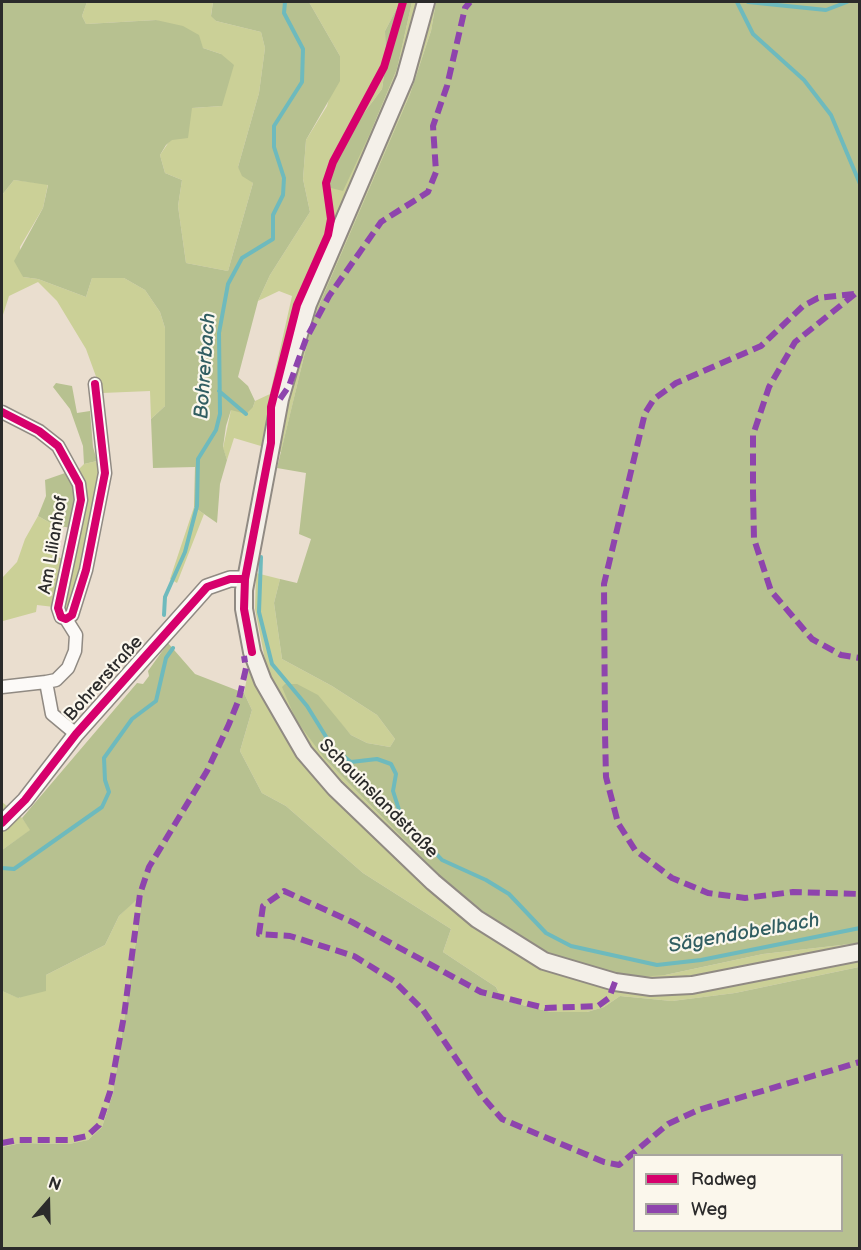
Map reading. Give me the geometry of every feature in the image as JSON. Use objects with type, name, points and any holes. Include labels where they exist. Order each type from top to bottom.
[{"type":"main road","name":"Schauinslandstraße","points":[[426,2],[405,78],[316,282],[291,356],[280,399],[245,579],[244,609],[252,652],[277,708],[304,752],[335,788],[416,866],[477,919],[510,942],[544,961],[577,973],[651,987],[692,985],[860,952]]},
{"type":"street","name":"Am Lilianhof","points":[[66,619],[72,615],[87,570],[105,473],[95,384]]},
{"type":"street","name":"Am Lilianhof","points":[[2,412],[39,431],[58,446],[79,484],[81,500],[58,608],[61,617],[66,619],[76,635],[75,651],[68,668],[56,680],[46,682]]},
{"type":"street","name":"Bohrerstraße","points":[[2,823],[25,801],[76,734],[207,587],[216,582],[245,579]]},
{"type":"street","points":[[2,687],[46,682],[52,714],[76,734]]},
{"type":"green space","points":[[2,2],[87,2],[82,16],[86,24],[156,20],[183,26],[199,35],[203,48],[221,54],[234,65],[222,106],[192,108],[188,138],[172,140],[160,155],[165,173],[182,180],[178,206],[186,263],[228,271],[253,183],[242,176],[238,167],[259,93],[265,48],[261,32],[216,21],[211,16],[213,2],[309,2],[340,56],[340,81],[306,140],[303,179],[310,212],[270,275],[258,301],[238,377],[248,386],[255,401],[246,414],[231,410],[226,426],[223,447],[227,460],[220,484],[217,523],[194,507],[195,467],[153,468],[151,419],[165,406],[165,328],[160,312],[145,290],[124,278],[92,278],[86,297],[38,279],[23,277],[14,261],[43,208],[48,185],[14,180],[2,195]]},
{"type":"green space","points":[[87,2],[213,2],[211,15],[216,21],[261,32],[265,48],[259,93],[238,167],[253,183],[228,271],[186,263],[178,206],[182,180],[165,173],[160,155],[192,108],[222,106],[221,54],[203,48],[156,20],[86,24],[82,16]]},
{"type":"green space","points":[[309,2],[400,2],[385,31],[386,62],[382,89],[348,134],[323,186],[372,129],[397,69],[412,2],[436,2],[431,31],[410,94],[313,319],[281,452],[234,438],[227,460],[223,448],[231,410],[253,407],[255,401],[270,394],[292,296],[279,291],[258,301],[270,275],[310,212],[303,179],[306,140],[327,106],[340,56]]},
{"type":"green space","points":[[400,2],[412,2],[397,69],[372,129],[343,191],[323,186],[348,134],[382,89],[386,62],[385,31]]},
{"type":"green space","points":[[436,2],[859,2],[859,943],[763,954],[665,975],[639,977],[581,967],[512,935],[438,874],[325,759],[296,720],[282,687],[285,684],[297,684],[318,695],[351,735],[367,743],[390,747],[395,739],[377,715],[332,686],[282,659],[274,603],[280,579],[297,583],[311,539],[299,534],[306,473],[277,468],[313,319],[410,94],[431,31]]},
{"type":"green space","points":[[14,180],[48,184],[43,208],[20,247],[23,277],[38,279],[86,297],[92,278],[124,278],[145,290],[160,312],[165,328],[165,406],[151,419],[150,391],[102,393],[86,349],[57,301],[38,282],[9,296],[2,318],[2,195]]},
{"type":"green space","points":[[56,383],[72,386],[77,413],[90,411],[93,447],[97,461],[84,464],[83,446],[70,409],[53,387]]},
{"type":"green space","points":[[97,461],[100,474],[95,510],[70,610],[65,614],[62,603],[84,493],[79,469],[84,464]]},
{"type":"green space","points":[[68,472],[77,496],[71,528],[54,525],[38,516],[46,496],[45,480]]},
{"type":"green space","points":[[194,507],[204,514],[177,583],[170,579]]},
{"type":"green space","points":[[38,516],[54,525],[47,553],[63,559],[54,607],[37,605],[36,612],[3,621],[2,578],[17,562],[25,539]]},
{"type":"green space","points":[[256,573],[280,579],[274,603],[282,659],[332,686],[377,715],[395,739],[390,747],[367,743],[351,735],[334,716],[325,759],[438,874],[512,935],[665,975],[763,954],[859,943],[859,967],[735,993],[672,1001],[620,996],[604,1007],[587,1012],[551,1012],[502,1000],[496,987],[443,952],[451,929],[363,873],[286,806],[262,793],[240,751],[252,710],[244,693],[249,667],[265,660],[255,609]]},
{"type":"green space","points":[[168,643],[195,674],[244,693],[252,710],[240,751],[262,793],[286,806],[363,873],[451,929],[443,952],[496,987],[502,1000],[551,1012],[587,1012],[604,1007],[620,996],[672,1001],[735,993],[859,967],[859,1248],[2,1248],[2,1147],[21,1143],[69,1144],[88,1140],[102,1127],[113,1093],[143,894],[119,916],[105,945],[46,975],[46,991],[18,998],[2,991],[2,850],[30,830],[22,818],[137,683],[143,684],[149,676],[148,671]]},
{"type":"green space","points":[[2,802],[22,818],[31,830],[2,850]]},
{"type":"green space","points":[[143,893],[113,1093],[102,1127],[88,1140],[69,1144],[21,1143],[2,1147],[2,991],[19,998],[46,975],[105,945],[119,916]]},
{"type":"waterway","name":"Bohrerbach","points":[[164,615],[165,597],[185,552],[197,506],[198,459],[216,430],[220,414],[219,333],[228,284],[242,258],[273,239],[273,215],[283,195],[284,178],[274,147],[274,126],[302,82],[303,49],[284,13],[285,2]]},
{"type":"waterway","points":[[737,2],[753,34],[804,80],[831,115],[860,184]]},
{"type":"waterway","points":[[748,2],[826,10],[847,2]]},
{"type":"waterway","name":"Sägendobelbach","points":[[219,391],[246,414]]},
{"type":"waterway","name":"Sägendobelbach","points":[[261,557],[259,612],[272,664],[307,706],[333,748],[351,762],[377,759],[391,764],[396,774],[393,791],[401,816],[442,860],[486,880],[509,894],[546,933],[571,946],[657,965],[701,960],[860,928]]},
{"type":"waterway","name":"Bohrerbach","points":[[2,868],[14,869],[102,807],[109,792],[105,780],[104,758],[132,719],[156,701],[166,658],[173,648]]},
{"type":"marked path","points":[[280,399],[289,386],[306,339],[329,296],[381,222],[428,192],[436,172],[433,126],[447,86],[465,8],[470,2]]},
{"type":"marked path","points":[[854,294],[818,298],[803,306],[761,346],[676,383],[654,399],[645,413],[604,584],[605,733],[606,777],[618,823],[635,850],[672,878],[708,893],[745,898],[793,892],[860,894]]},
{"type":"marked path","points":[[855,294],[795,342],[769,387],[753,435],[753,492],[754,539],[771,591],[812,639],[841,655],[860,658]]},
{"type":"marked path","points":[[2,1143],[18,1140],[69,1140],[87,1136],[99,1125],[110,1092],[124,1016],[140,894],[149,867],[207,771],[229,724],[239,699],[246,668],[244,656]]},
{"type":"marked path","points":[[615,982],[609,998],[598,1006],[545,1008],[481,992],[352,922],[284,891],[263,906],[259,934],[290,936],[354,956],[394,981],[423,1010],[481,1095],[502,1119],[604,1162],[619,1165],[668,1124],[698,1110],[860,1062]]},
{"type":"cycle path","points":[[252,652],[244,609],[245,579],[271,443],[271,407],[297,305],[328,235],[331,219],[326,183],[333,162],[384,67],[403,2]]},
{"type":"cycle path","points":[[2,412],[39,431],[58,446],[79,484],[81,500],[58,608],[61,617],[66,619],[72,615],[86,570],[105,473],[95,384]]},
{"type":"cycle path","points":[[2,823],[25,800],[76,734],[207,587],[230,579],[245,579]]}]
